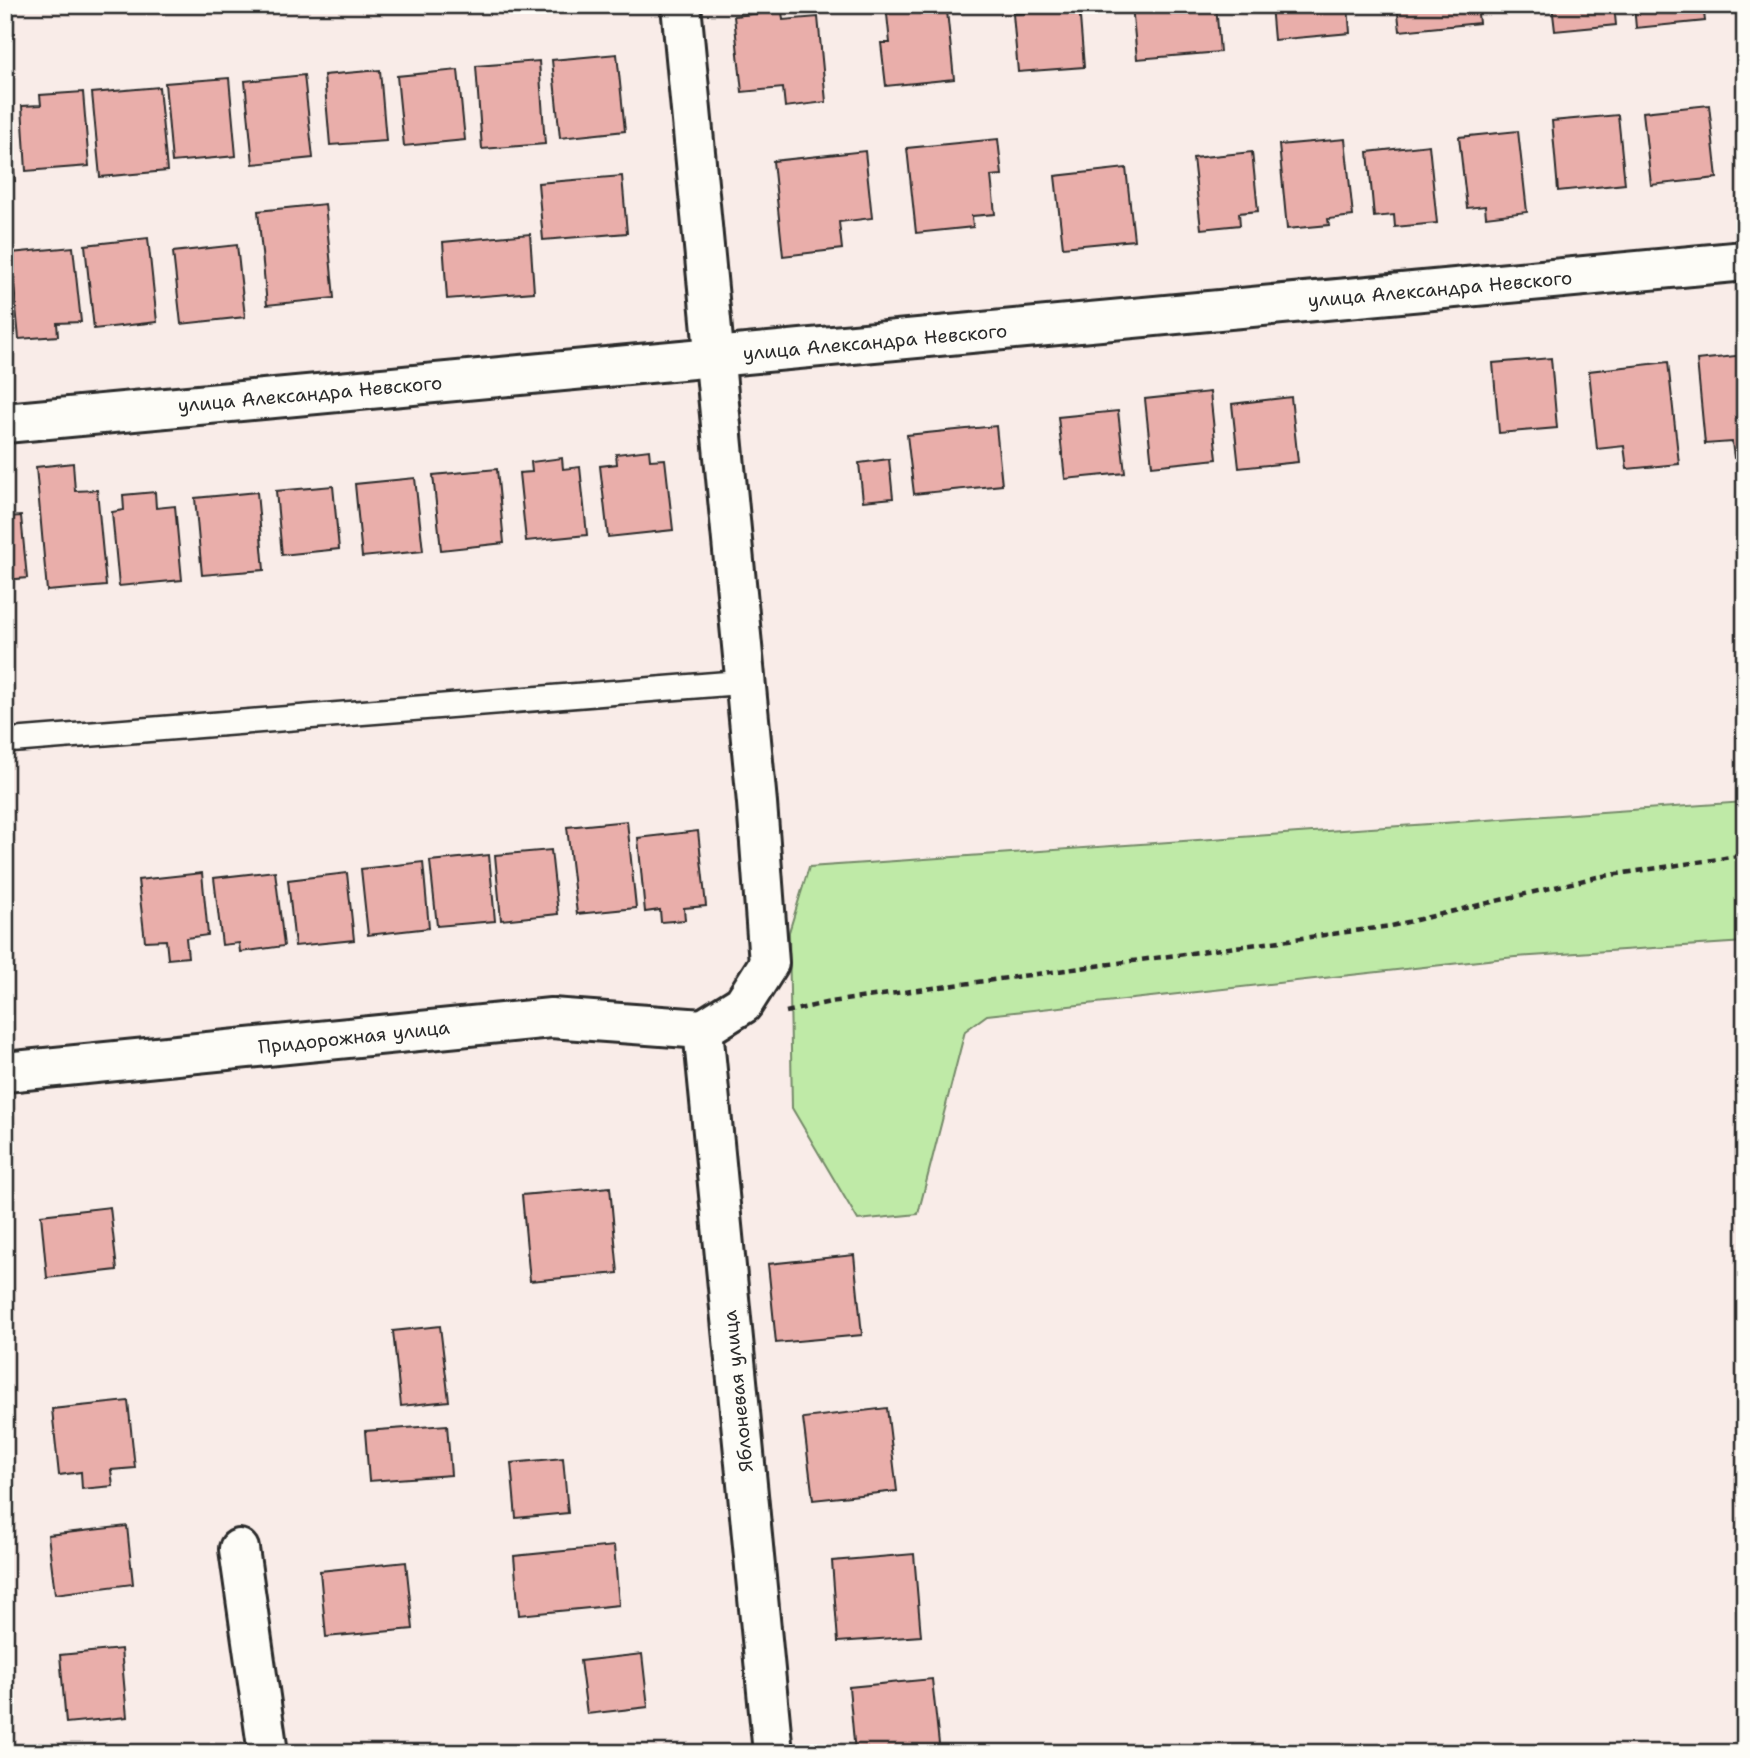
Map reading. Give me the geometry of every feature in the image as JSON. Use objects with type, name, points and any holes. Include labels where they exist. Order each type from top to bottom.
[{"type":"street","points":[[681,5],[746,682],[769,963],[743,1004],[702,1030]]},
{"type":"street","name":"улица Александра Невского","points":[[5,423],[1745,261]]},
{"type":"street","name":"Придорожная улица","points":[[5,1072],[551,1018],[702,1030]]},
{"type":"street","name":"Яблоневая улица","points":[[702,1030],[773,1753]]},
{"type":"street","points":[[239,1549],[268,1753]]},
{"type":"lane","points":[[5,741],[746,682]]},
{"type":"path","points":[[779,1013],[830,1002],[1391,926],[1597,877],[1745,855]]},
{"type":"green space","points":[[1745,802],[1745,942],[1515,957],[987,1015],[965,1031],[918,1214],[858,1220],[792,1108],[789,932],[809,867]]},
{"type":"building","points":[[886,5],[926,5],[927,13],[947,11],[954,79],[886,86],[881,43],[890,43]]},
{"type":"building","points":[[1023,5],[1079,5],[1084,67],[1018,72],[1013,14],[1024,13]]},
{"type":"building","points":[[1132,5],[1216,5],[1220,52],[1137,59]]},
{"type":"building","points":[[1271,5],[1348,5],[1350,33],[1274,40]]},
{"type":"building","points":[[1397,5],[1477,5],[1479,23],[1400,31]]},
{"type":"building","points":[[1552,5],[1614,5],[1616,25],[1555,31]]},
{"type":"building","points":[[1634,5],[1703,5],[1705,21],[1636,28]]},
{"type":"building","points":[[782,11],[783,20],[818,17],[826,102],[785,107],[783,88],[742,92],[734,16]]},
{"type":"building","points":[[617,54],[625,131],[560,138],[552,60]]},
{"type":"building","points":[[539,61],[545,144],[482,149],[476,66]]},
{"type":"building","points":[[380,70],[386,141],[330,145],[324,75]]},
{"type":"building","points":[[458,70],[465,140],[404,146],[397,76]]},
{"type":"building","points":[[304,75],[313,158],[253,164],[245,81]]},
{"type":"building","points":[[229,78],[236,156],[172,162],[165,83]]},
{"type":"building","points":[[159,87],[167,171],[100,177],[92,93]]},
{"type":"building","points":[[83,92],[89,166],[26,171],[22,106],[41,105],[40,95]]},
{"type":"building","points":[[1709,105],[1717,178],[1651,185],[1643,112]]},
{"type":"building","points":[[5,109],[8,109],[15,181],[5,182]]},
{"type":"building","points":[[1618,115],[1625,184],[1558,191],[1552,121]]},
{"type":"building","points":[[1518,131],[1527,212],[1486,217],[1485,206],[1467,208],[1459,137]]},
{"type":"building","points":[[998,139],[1002,175],[991,176],[995,214],[972,216],[973,227],[916,233],[907,148]]},
{"type":"building","points":[[1345,139],[1353,216],[1328,219],[1329,225],[1287,229],[1279,145]]},
{"type":"building","points":[[1429,145],[1437,223],[1395,227],[1394,215],[1374,217],[1368,152]]},
{"type":"building","points":[[865,151],[872,218],[839,222],[842,249],[783,256],[773,161]]},
{"type":"building","points":[[1252,152],[1258,211],[1239,213],[1240,225],[1201,229],[1193,158]]},
{"type":"building","points":[[1126,168],[1134,240],[1063,247],[1055,176]]},
{"type":"building","points":[[622,176],[627,233],[543,240],[538,183]]},
{"type":"building","points":[[325,204],[334,298],[267,305],[258,211]]},
{"type":"building","points":[[530,234],[534,292],[447,299],[443,242]]},
{"type":"building","points":[[148,238],[157,322],[94,329],[85,245]]},
{"type":"building","points":[[237,245],[245,317],[181,324],[173,252]]},
{"type":"building","points":[[73,247],[81,322],[57,323],[58,336],[19,339],[11,253]]},
{"type":"building","points":[[1745,355],[1745,457],[1734,458],[1732,442],[1705,444],[1697,360]]},
{"type":"building","points":[[1551,358],[1557,428],[1499,433],[1493,363]]},
{"type":"building","points":[[1668,362],[1679,464],[1627,469],[1624,446],[1597,449],[1589,371]]},
{"type":"building","points":[[1210,392],[1217,459],[1152,466],[1145,399]]},
{"type":"building","points":[[1291,397],[1298,462],[1239,468],[1232,404]]},
{"type":"building","points":[[1118,411],[1125,473],[1065,479],[1058,417]]},
{"type":"building","points":[[996,426],[1002,485],[914,494],[907,435]]},
{"type":"building","points":[[649,450],[650,460],[665,459],[673,530],[608,537],[600,466],[617,464],[616,454]]},
{"type":"building","points":[[562,458],[563,469],[580,467],[587,535],[526,541],[519,473],[532,472],[531,462]]},
{"type":"building","points":[[889,459],[893,498],[863,501],[859,463]]},
{"type":"building","points":[[73,463],[75,491],[97,490],[106,586],[47,591],[36,467]]},
{"type":"building","points":[[497,469],[504,543],[441,550],[433,475]]},
{"type":"building","points":[[415,478],[423,551],[362,557],[355,484]]},
{"type":"building","points":[[333,486],[339,549],[282,555],[276,491]]},
{"type":"building","points":[[155,492],[156,508],[175,506],[182,580],[119,586],[112,512],[124,510],[123,495]]},
{"type":"building","points":[[257,492],[264,570],[202,575],[195,498]]},
{"type":"building","points":[[5,503],[8,517],[21,516],[27,578],[5,580]]},
{"type":"building","points":[[627,821],[636,908],[577,914],[567,827]]},
{"type":"building","points":[[698,831],[706,906],[684,908],[685,920],[661,922],[660,910],[645,912],[638,838]]},
{"type":"building","points":[[551,850],[558,914],[501,920],[495,855]]},
{"type":"building","points":[[489,855],[495,921],[437,926],[430,861]]},
{"type":"building","points":[[423,862],[429,928],[368,935],[361,869]]},
{"type":"building","points":[[275,871],[284,946],[240,952],[239,943],[222,945],[214,878]]},
{"type":"building","points":[[202,873],[208,935],[186,938],[188,957],[168,959],[166,940],[145,941],[138,880]]},
{"type":"building","points":[[347,873],[354,940],[295,946],[288,880]]},
{"type":"building","points":[[610,1187],[618,1273],[530,1281],[522,1195]]},
{"type":"building","points":[[110,1207],[117,1270],[47,1278],[41,1215]]},
{"type":"building","points":[[854,1255],[862,1335],[776,1343],[768,1264]]},
{"type":"building","points":[[440,1326],[449,1401],[401,1406],[393,1331]]},
{"type":"building","points":[[128,1401],[135,1468],[111,1470],[113,1486],[82,1489],[81,1472],[59,1475],[52,1409]]},
{"type":"building","points":[[887,1408],[897,1491],[813,1500],[803,1418]]},
{"type":"building","points":[[447,1425],[451,1475],[369,1481],[365,1431]]},
{"type":"building","points":[[563,1458],[568,1513],[516,1518],[511,1463]]},
{"type":"building","points":[[127,1526],[133,1584],[55,1594],[48,1535]]},
{"type":"building","points":[[614,1546],[619,1605],[519,1615],[514,1556]]},
{"type":"building","points":[[914,1554],[921,1636],[838,1642],[832,1561]]},
{"type":"building","points":[[406,1562],[413,1629],[326,1637],[320,1571]]},
{"type":"building","points":[[121,1649],[127,1717],[66,1723],[60,1655]]},
{"type":"building","points":[[642,1654],[648,1707],[587,1714],[580,1661]]},
{"type":"building","points":[[932,1679],[940,1753],[855,1753],[849,1687]]}]
